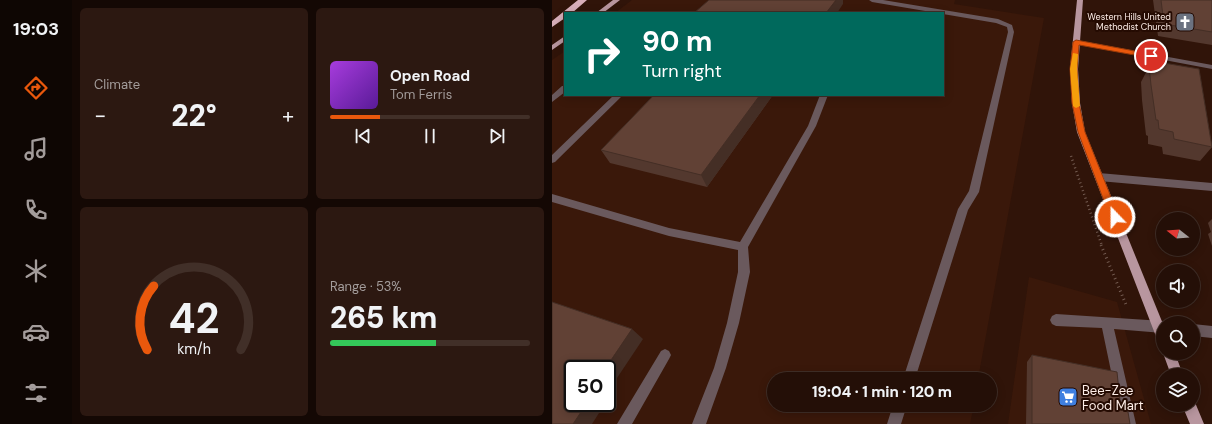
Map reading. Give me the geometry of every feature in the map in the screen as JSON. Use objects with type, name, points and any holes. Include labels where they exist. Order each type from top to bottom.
[{"type":"highway","points":[[568,12],[583,0]]},
{"type":"highway","points":[[552,25],[564,16]]},
{"type":"main road","points":[[600,12],[617,0]]},
{"type":"main road","points":[[1080,0],[1074,69],[1076,103],[1082,132],[1156,316]]},
{"type":"main road","points":[[552,48],[564,39]]},
{"type":"main road","points":[[1193,412],[1197,424]]},
{"type":"lane","points":[[872,0],[998,21],[1010,26],[1011,32],[974,192],[963,209],[910,372]]},
{"type":"lane","points":[[1076,42],[1212,67]]},
{"type":"lane","points":[[552,99],[564,89]]},
{"type":"lane","points":[[552,160],[618,96]]},
{"type":"lane","points":[[699,424],[720,368],[733,323],[744,272],[743,247],[812,126],[824,96]]},
{"type":"lane","points":[[1099,177],[1212,187]]},
{"type":"lane","points":[[552,198],[669,232],[743,247]]},
{"type":"lane","points":[[1056,320],[1156,327]]},
{"type":"lane","points":[[1107,323],[1129,424]]},
{"type":"lane","points":[[1200,331],[1212,332]]},
{"type":"lane","points":[[624,424],[665,354]]},
{"type":"lane","points":[[894,424],[898,412]]},
{"type":"shaded area","points":[[632,0],[955,0],[954,4],[1044,18],[979,372],[767,372],[767,412],[973,412],[970,424],[552,424],[552,60],[564,52],[564,96],[944,96],[944,12],[616,12]]},
{"type":"shaded area","points":[[1029,277],[1117,302],[1151,424],[1008,424]]},
{"type":"building","points":[[709,0],[836,0],[827,12],[695,12]]},
{"type":"building","name":"Western Hills United Methodist Church","points":[[1161,0],[1212,0],[1212,32],[1164,24]]},
{"type":"building","points":[[1152,61],[1199,69],[1212,147],[1174,139],[1173,132],[1159,129],[1158,120],[1156,120],[1149,66],[1152,67]]},
{"type":"building","points":[[653,96],[759,96],[701,175],[601,150]]},
{"type":"building","points":[[552,302],[632,329],[611,360],[564,360],[564,412],[581,412],[573,424],[552,424]]},
{"type":"building","name":"Bee-Zee Food Mart","points":[[1032,355],[1117,372],[1121,410],[1128,412],[1130,424],[1032,424]]},
{"type":"slow traffic","points":[[1075,54],[1074,69],[1076,106]]},
{"type":"place","name":"Western Hills United Methodist Church","points":[[1185,22]]},
{"type":"place","name":"Bee-Zee Food Mart","points":[[1068,397]]},
{"type":"route","points":[[1115,217],[1082,132],[1076,103],[1074,69],[1076,42],[1151,56]]}]
